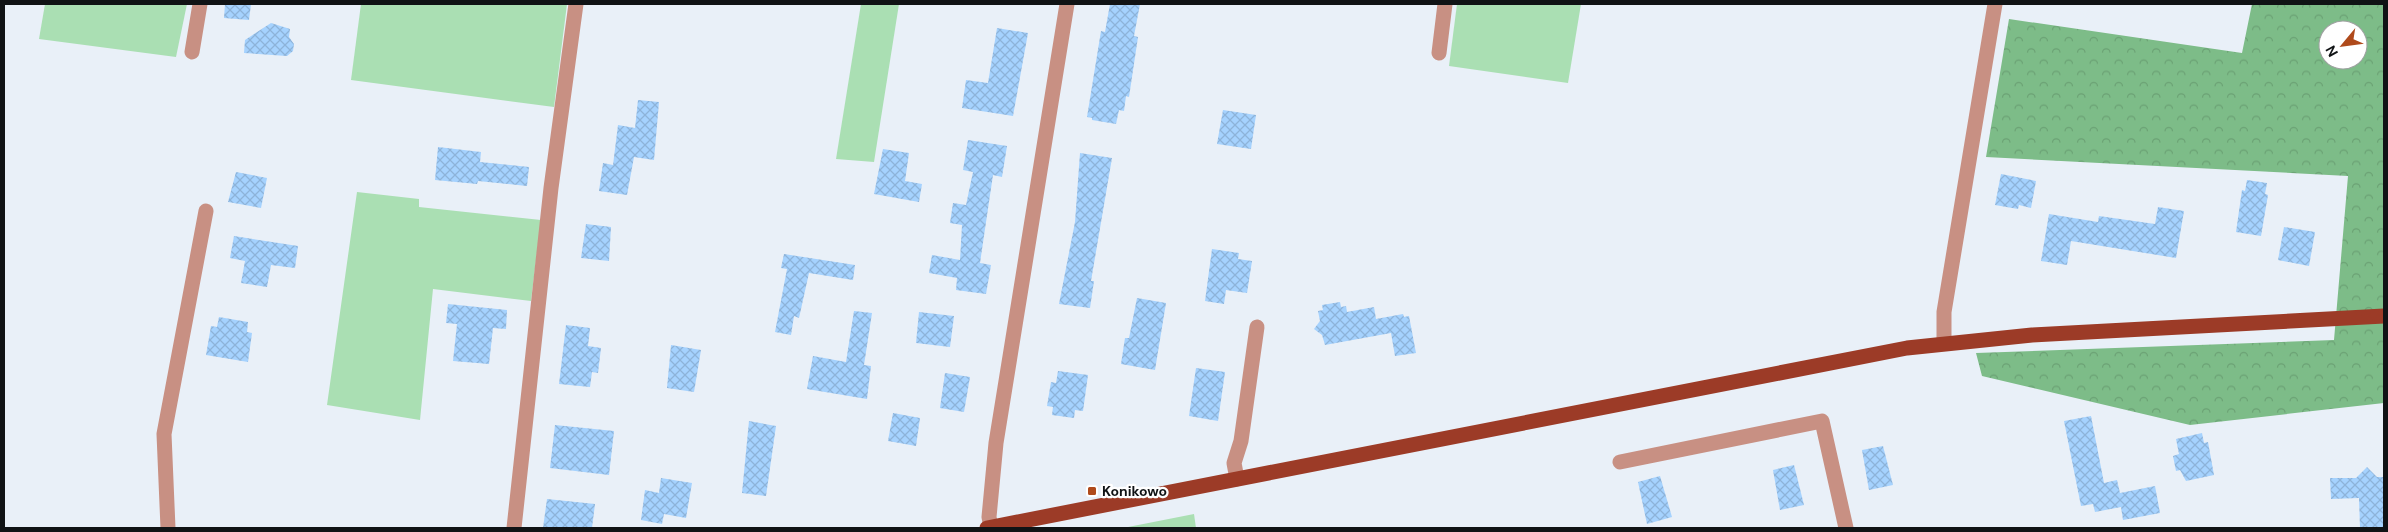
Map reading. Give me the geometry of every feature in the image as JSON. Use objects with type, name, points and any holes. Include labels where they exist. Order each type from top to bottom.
[{"type":"main road","points":[[989,528],[1805,367],[1944,343],[2092,331],[2384,316]]},
{"type":"street","points":[[192,52],[200,4]]},
{"type":"street","points":[[514,528],[550,188],[576,4]]},
{"type":"street","points":[[989,528],[996,443],[1067,4]]},
{"type":"street","points":[[1439,53],[1445,4]]},
{"type":"street","points":[[1944,343],[1944,312],[1994,4]]},
{"type":"street","points":[[168,528],[164,434],[206,212]]},
{"type":"street","points":[[1237,479],[1234,462],[1241,441],[1257,328]]},
{"type":"street","points":[[1620,462],[1822,421],[1846,528]]},
{"type":"green space","points":[[45,4],[187,4],[176,57],[39,39]]},
{"type":"green space","points":[[361,4],[567,4],[554,107],[351,80]]},
{"type":"green space","points":[[861,4],[899,4],[874,162],[836,159]]},
{"type":"green space","points":[[1457,4],[1581,4],[1568,83],[1449,66]]},
{"type":"green space","points":[[2252,4],[2384,4],[2384,403],[2190,425],[1982,376],[1976,353],[2334,340],[2348,176],[1986,157],[2009,19],[2242,53]]},
{"type":"green space","points":[[357,192],[419,199],[419,207],[541,220],[531,301],[433,289],[420,420],[327,405]]},
{"type":"green space","points":[[1194,514],[1196,528],[1123,528]]},
{"type":"building","points":[[225,4],[251,4],[249,20],[224,18]]},
{"type":"building","points":[[1110,4],[1140,4],[1134,36],[1138,37],[1129,97],[1126,96],[1124,111],[1119,110],[1116,124],[1092,120],[1092,118],[1087,117],[1101,31],[1105,32]]},
{"type":"building","points":[[271,23],[290,29],[289,37],[294,44],[293,51],[287,56],[244,53],[245,40]]},
{"type":"building","points":[[997,28],[1028,33],[1013,116],[962,108],[966,80],[988,83]]},
{"type":"building","points":[[638,100],[659,102],[654,160],[634,157],[627,195],[599,191],[603,163],[613,165],[618,125],[635,128]]},
{"type":"building","points":[[1223,110],[1256,115],[1251,149],[1217,144]]},
{"type":"building","points":[[968,140],[1007,146],[1002,177],[993,175],[980,263],[991,265],[986,294],[956,290],[957,278],[929,273],[932,255],[960,260],[962,225],[950,223],[953,203],[966,205],[973,172],[963,170]]},
{"type":"building","points":[[438,147],[481,152],[480,162],[529,167],[527,186],[478,181],[477,184],[435,180]]},
{"type":"building","points":[[883,149],[909,153],[905,181],[922,184],[919,202],[874,194]]},
{"type":"building","points":[[1080,153],[1112,158],[1091,281],[1094,281],[1090,308],[1059,304],[1075,222]]},
{"type":"building","points":[[236,172],[267,178],[261,208],[228,202]]},
{"type":"building","points":[[2001,174],[2036,181],[2031,208],[2019,205],[2018,209],[1995,205]]},
{"type":"building","points":[[2247,180],[2267,183],[2265,194],[2268,195],[2261,236],[2236,232],[2242,190],[2245,191]]},
{"type":"building","points":[[2158,207],[2184,211],[2176,258],[2071,241],[2067,265],[2041,261],[2049,214],[2098,222],[2099,216],[2155,224]]},
{"type":"building","points":[[586,224],[611,227],[609,261],[581,258]]},
{"type":"building","points":[[2284,227],[2315,232],[2309,266],[2278,260]]},
{"type":"building","points":[[234,236],[298,246],[295,268],[271,265],[267,287],[241,283],[245,261],[230,258]]},
{"type":"building","points":[[1212,249],[1239,253],[1238,259],[1252,261],[1247,293],[1226,290],[1224,304],[1205,301]]},
{"type":"building","points":[[784,254],[855,265],[853,280],[809,273],[799,318],[794,316],[791,335],[775,332],[787,269],[781,268]]},
{"type":"building","points":[[1137,298],[1166,303],[1155,370],[1121,364],[1125,338],[1129,338]]},
{"type":"building","points":[[1340,302],[1341,307],[1346,306],[1347,312],[1374,307],[1376,319],[1403,314],[1404,317],[1409,316],[1416,353],[1395,356],[1391,333],[1325,345],[1322,335],[1314,329],[1320,321],[1318,311],[1323,310],[1322,305]]},
{"type":"building","points":[[448,304],[507,310],[506,329],[493,328],[489,364],[453,361],[457,324],[446,323]]},
{"type":"building","points":[[854,311],[872,313],[864,365],[871,366],[867,399],[807,389],[813,356],[846,362]]},
{"type":"building","points":[[919,312],[954,316],[950,347],[916,343]]},
{"type":"building","points":[[219,317],[248,322],[247,332],[252,333],[248,362],[206,355],[211,326],[217,327]]},
{"type":"building","points":[[566,325],[590,328],[588,346],[601,348],[598,373],[592,372],[590,387],[559,384]]},
{"type":"building","points":[[671,345],[701,350],[694,392],[667,388]]},
{"type":"building","points":[[1196,368],[1225,372],[1218,421],[1189,416]]},
{"type":"building","points":[[1058,371],[1088,375],[1083,411],[1075,410],[1074,418],[1052,415],[1053,407],[1047,406],[1051,382],[1056,383]]},
{"type":"building","points":[[945,373],[970,377],[964,412],[940,408]]},
{"type":"building","points":[[893,413],[920,418],[916,446],[888,441]]},
{"type":"building","points":[[2091,416],[2104,483],[2117,480],[2120,493],[2155,486],[2160,513],[2123,520],[2121,507],[2095,512],[2093,504],[2081,506],[2064,421]]},
{"type":"building","points":[[749,421],[776,426],[766,496],[742,493]]},
{"type":"building","points":[[555,425],[614,431],[609,475],[550,468]]},
{"type":"building","points":[[2202,433],[2204,443],[2208,442],[2214,475],[2186,481],[2180,470],[2176,471],[2173,456],[2179,454],[2176,439]]},
{"type":"building","points":[[1883,446],[1893,485],[1869,490],[1862,450]]},
{"type":"building","points":[[1794,465],[1804,505],[1780,510],[1773,470]]},
{"type":"building","points":[[2367,467],[2377,477],[2384,477],[2384,528],[2360,528],[2359,498],[2331,499],[2330,478],[2356,478]]},
{"type":"building","points":[[1660,476],[1672,517],[1647,524],[1638,482]]},
{"type":"building","points":[[661,478],[692,483],[686,518],[664,514],[662,524],[641,520],[645,490],[659,493]]},
{"type":"building","points":[[547,499],[595,504],[592,528],[543,528]]},
{"type":"place","name":"Konikowo","points":[[1092,491]]}]
